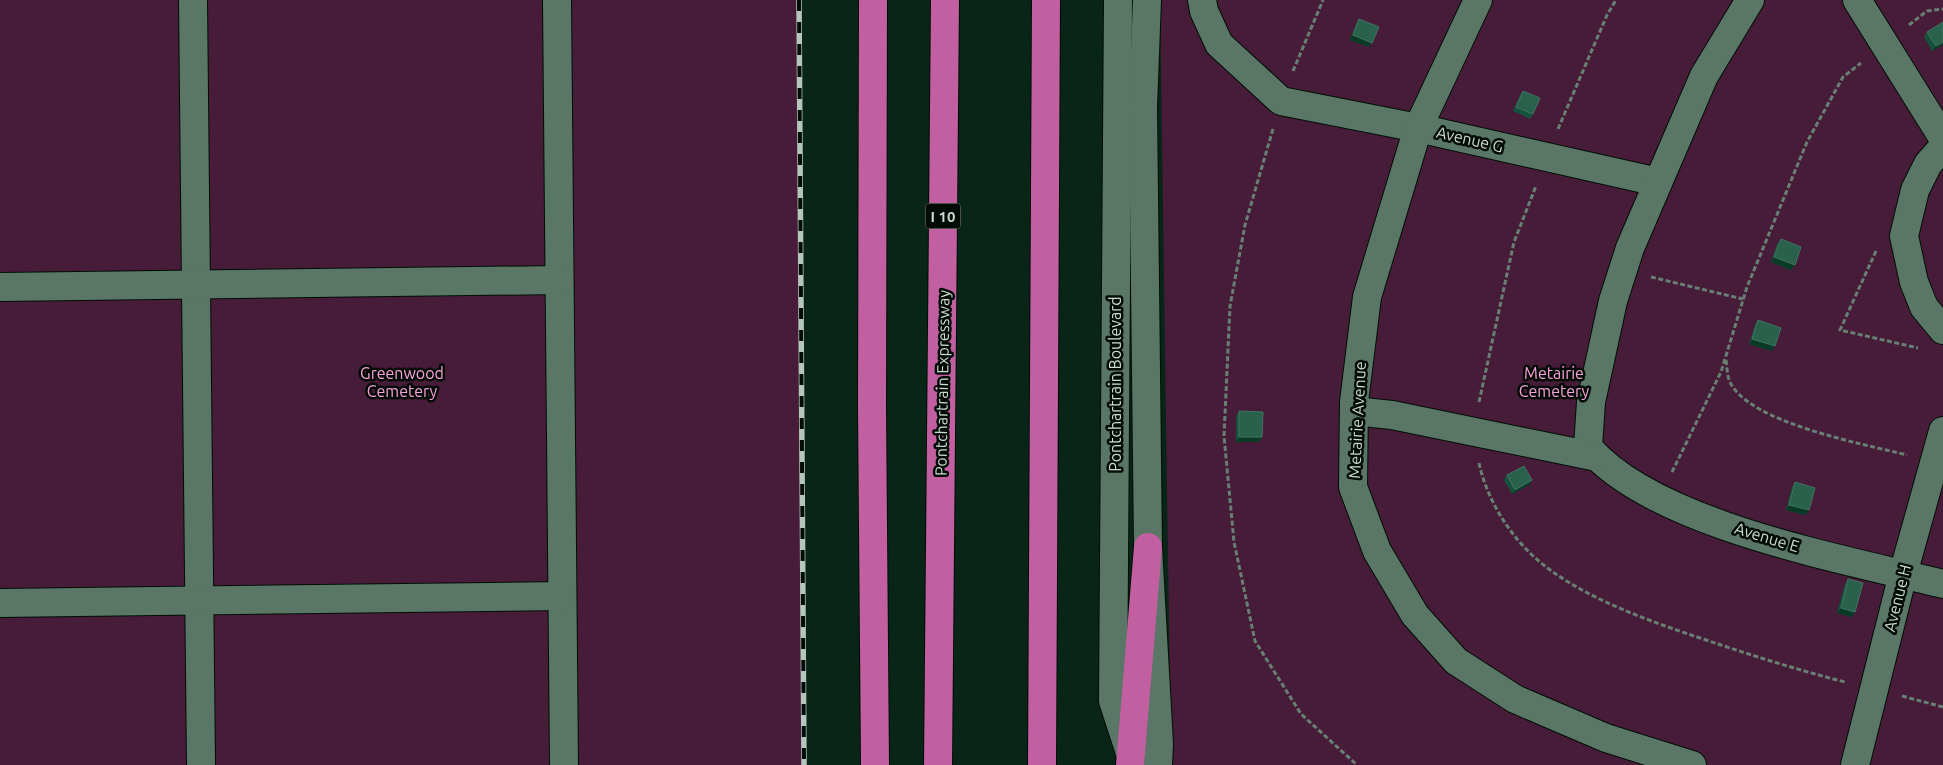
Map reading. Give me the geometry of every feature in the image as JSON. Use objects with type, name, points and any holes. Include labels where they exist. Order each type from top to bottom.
[{"type":"highway","points":[[873,0],[872,417],[875,765]]},
{"type":"highway","name":"Pontchartrain Expressway","points":[[938,765],[945,0]]},
{"type":"highway","points":[[1042,765],[1042,424],[1046,0]]},
{"type":"highway","points":[[1131,760],[1148,547]]},
{"type":"street","points":[[194,0],[201,765]]},
{"type":"street","points":[[557,0],[558,280],[564,765]]},
{"type":"street","name":"Pontchartrain Boulevard","points":[[1118,0],[1113,701],[1131,760]]},
{"type":"street","name":"Pontchartrain Boulevard","points":[[1147,0],[1143,107],[1148,547],[1159,744],[1158,765]]},
{"type":"street","points":[[1202,0],[1204,11],[1219,44],[1280,101]]},
{"type":"street","name":"Metairie Avenue","points":[[1478,0],[1418,128],[1367,297],[1354,411],[1353,487],[1378,551],[1415,615],[1456,661],[1515,700],[1606,738],[1692,765]]},
{"type":"street","points":[[1599,460],[1588,447],[1591,402],[1613,301],[1630,248],[1704,76],[1750,0]]},
{"type":"street","points":[[1857,0],[1943,138]]},
{"type":"street","name":"Avenue G","points":[[1280,101],[1418,128],[1658,182]]},
{"type":"street","points":[[1943,147],[1928,164],[1915,190],[1904,236],[1914,282],[1924,306],[1943,330]]},
{"type":"street","points":[[0,288],[558,280]]},
{"type":"street","name":"Avenue E","points":[[1354,411],[1392,415],[1599,460],[1659,497],[1686,510],[1778,543],[1943,584]]},
{"type":"street","name":"Avenue H","points":[[1855,765],[1903,574],[1943,431]]},
{"type":"street","points":[[0,603],[562,596]]},
{"type":"path","points":[[1323,0],[1280,101],[1245,226],[1230,306],[1224,436],[1234,542],[1255,641],[1300,714],[1356,765]]},
{"type":"path","points":[[1659,497],[1722,372],[1743,299],[1807,142],[1843,76],[1885,45],[1927,10],[1943,8]]},
{"type":"path","points":[[1877,248],[1840,330],[1924,350]]},
{"type":"path","points":[[1623,270],[1743,299]]},
{"type":"path","points":[[1726,356],[1730,382],[1752,407],[1790,424],[1934,463]]},
{"type":"green space","name":"Greenwood Cemetery","points":[[0,0],[799,0],[804,765],[0,765]]},
{"type":"green space","name":"Metairie Cemetery","points":[[1160,0],[1943,0],[1943,765],[1171,765]]},
{"type":"building","points":[[1359,19],[1379,27],[1372,43],[1353,35]]},
{"type":"building","points":[[1943,22],[1943,42],[1936,46],[1927,32]]},
{"type":"building","points":[[1523,91],[1540,98],[1533,114],[1516,107]]},
{"type":"building","points":[[1781,239],[1801,247],[1795,265],[1774,257]]},
{"type":"building","points":[[1758,320],[1781,328],[1775,346],[1752,339]]},
{"type":"building","points":[[1239,411],[1263,412],[1262,437],[1239,437]]},
{"type":"building","points":[[1524,466],[1532,480],[1515,490],[1507,475]]},
{"type":"building","points":[[1795,482],[1815,488],[1809,510],[1789,505]]},
{"type":"building","points":[[1848,579],[1863,583],[1855,612],[1841,608]]},
{"type":"railway","points":[[799,0],[804,765]]}]
